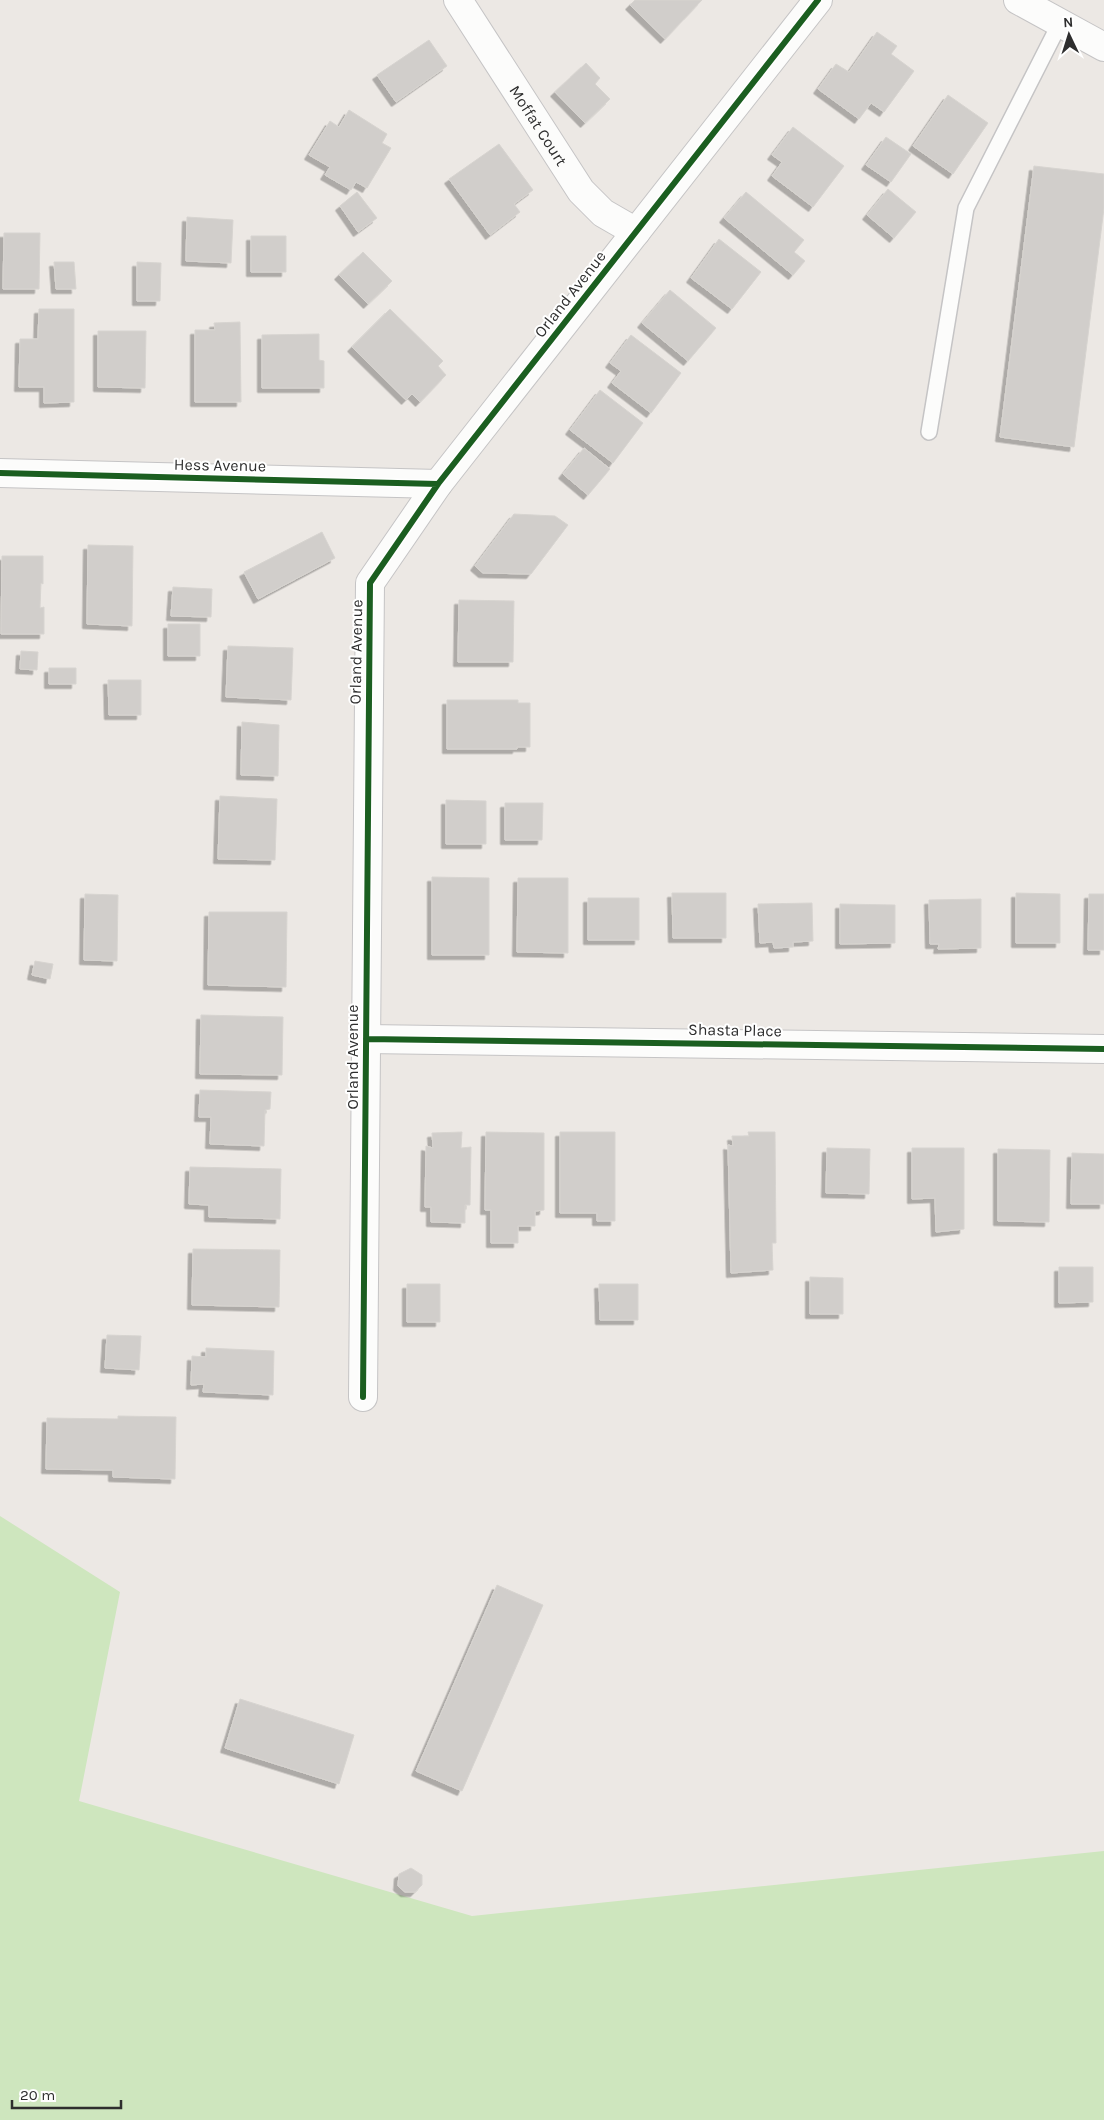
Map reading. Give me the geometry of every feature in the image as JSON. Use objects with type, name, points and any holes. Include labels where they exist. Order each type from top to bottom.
[{"type":"street","name":"Moffat Court","points":[[458,0],[581,191],[603,213],[636,232]]},
{"type":"street","name":"Orland Avenue","points":[[363,1397],[370,583],[438,484],[818,0]]},
{"type":"street","points":[[1018,0],[1104,47]]},
{"type":"street","name":"Hess Avenue","points":[[0,473],[438,484]]},
{"type":"street","name":"Shasta Place","points":[[366,1039],[1104,1049]]},
{"type":"lane","points":[[929,432],[966,208],[1060,23]]},
{"type":"green space","points":[[0,1516],[120,1592],[79,1801],[472,1916],[1104,1851],[1104,2120],[0,2120]]},
{"type":"building","points":[[635,0],[702,0],[665,39],[630,5]]},
{"type":"building","points":[[877,32],[897,46],[891,54],[914,71],[884,112],[871,103],[859,119],[818,89],[836,64],[849,72]]},
{"type":"building","points":[[429,40],[447,66],[396,102],[377,75]]},
{"type":"building","points":[[586,63],[600,78],[595,84],[610,99],[585,123],[555,92]]},
{"type":"building","points":[[948,95],[988,123],[953,174],[913,146]]},
{"type":"building","points":[[349,110],[387,134],[382,143],[391,148],[367,188],[356,182],[351,190],[325,175],[330,167],[309,155],[330,121],[339,127]]},
{"type":"building","points":[[793,127],[844,166],[813,207],[772,176],[782,162],[772,155]]},
{"type":"building","points":[[886,137],[911,154],[891,182],[866,165]]},
{"type":"building","points":[[499,144],[533,190],[514,204],[520,212],[490,235],[449,179]]},
{"type":"building","points":[[1034,166],[1104,174],[1104,208],[1074,447],[1000,437]]},
{"type":"building","points":[[888,189],[916,212],[894,238],[867,215]]},
{"type":"building","points":[[357,192],[377,218],[358,232],[340,206]]},
{"type":"building","points":[[746,192],[804,240],[794,252],[805,261],[793,275],[724,218]]},
{"type":"building","points":[[187,217],[233,220],[231,263],[186,261]]},
{"type":"building","points":[[4,233],[40,233],[39,289],[3,289]]},
{"type":"building","points":[[251,236],[286,236],[286,272],[251,272]]},
{"type":"building","points":[[719,239],[761,272],[732,309],[691,278]]},
{"type":"building","points":[[363,252],[392,281],[368,304],[339,275]]},
{"type":"building","points":[[54,262],[74,262],[76,289],[56,289]]},
{"type":"building","points":[[137,262],[161,263],[160,301],[137,301]]},
{"type":"building","points":[[670,290],[716,328],[688,361],[642,323]]},
{"type":"building","points":[[39,309],[74,309],[74,402],[44,403],[44,387],[19,387],[20,339],[38,339]]},
{"type":"building","points":[[390,309],[443,361],[438,366],[446,375],[420,402],[412,394],[406,400],[352,347]]},
{"type":"building","points":[[240,322],[241,402],[195,402],[195,330],[215,330],[214,323]]},
{"type":"building","points":[[98,331],[146,331],[145,388],[98,387]]},
{"type":"building","points":[[319,334],[319,360],[324,361],[324,388],[262,388],[262,335]]},
{"type":"building","points":[[631,335],[681,373],[651,413],[612,383],[621,371],[610,363]]},
{"type":"building","points":[[600,390],[643,423],[613,463],[570,430]]},
{"type":"building","points":[[584,448],[610,469],[588,495],[563,474]]},
{"type":"building","points":[[514,514],[555,516],[568,525],[531,574],[483,573],[475,566]]},
{"type":"building","points":[[322,532],[335,558],[258,599],[244,572]]},
{"type":"building","points":[[88,545],[133,546],[132,626],[87,624]]},
{"type":"building","points":[[2,556],[43,556],[43,584],[41,583],[40,608],[44,607],[44,634],[1,634]]},
{"type":"building","points":[[173,587],[212,589],[211,617],[171,616]]},
{"type":"building","points":[[459,600],[514,601],[513,662],[458,662]]},
{"type":"building","points":[[168,624],[200,624],[200,656],[168,656]]},
{"type":"building","points":[[228,646],[293,648],[291,700],[226,697]]},
{"type":"building","points":[[21,651],[38,652],[37,670],[20,669]]},
{"type":"building","points":[[49,668],[76,668],[76,684],[49,684]]},
{"type":"building","points":[[108,680],[141,680],[141,715],[109,715]]},
{"type":"building","points":[[447,700],[518,700],[518,703],[530,703],[530,747],[517,747],[517,749],[447,749]]},
{"type":"building","points":[[242,722],[279,725],[278,776],[241,775]]},
{"type":"building","points":[[220,796],[277,799],[275,860],[218,859]]},
{"type":"building","points":[[446,800],[486,801],[486,844],[446,844]]},
{"type":"building","points":[[505,803],[543,803],[542,840],[505,840]]},
{"type":"building","points":[[432,877],[489,878],[489,955],[432,955]]},
{"type":"building","points":[[518,878],[568,878],[568,953],[517,952]]},
{"type":"building","points":[[672,893],[726,893],[726,938],[673,938]]},
{"type":"building","points":[[1016,893],[1060,894],[1060,943],[1016,943]]},
{"type":"building","points":[[85,894],[118,895],[117,961],[84,960]]},
{"type":"building","points":[[1089,894],[1104,894],[1104,950],[1088,950]]},
{"type":"building","points":[[588,898],[639,898],[639,940],[588,940]]},
{"type":"building","points":[[981,899],[981,948],[938,949],[939,944],[930,944],[929,900]]},
{"type":"building","points":[[812,903],[813,941],[793,942],[793,947],[774,948],[773,942],[760,943],[758,904]]},
{"type":"building","points":[[840,904],[895,905],[895,943],[840,944]]},
{"type":"building","points":[[209,912],[287,912],[286,987],[208,985]]},
{"type":"building","points":[[35,961],[53,964],[50,979],[32,975]]},
{"type":"building","points":[[201,1015],[283,1017],[282,1075],[200,1074]]},
{"type":"building","points":[[200,1090],[271,1092],[270,1109],[265,1110],[264,1146],[210,1144],[211,1117],[199,1117]]},
{"type":"building","points":[[462,1132],[461,1148],[471,1147],[470,1205],[465,1205],[465,1223],[431,1222],[431,1207],[425,1207],[426,1146],[433,1148],[432,1133]]},
{"type":"building","points":[[486,1132],[544,1133],[544,1210],[535,1211],[535,1226],[518,1226],[518,1243],[491,1243],[491,1210],[485,1210]]},
{"type":"building","points":[[560,1132],[615,1132],[615,1221],[597,1221],[597,1213],[560,1213]]},
{"type":"building","points":[[748,1132],[775,1132],[776,1243],[772,1243],[773,1270],[731,1273],[728,1145],[733,1146],[732,1136],[749,1136]]},
{"type":"building","points":[[827,1148],[870,1149],[869,1194],[826,1193]]},
{"type":"building","points":[[912,1148],[964,1148],[964,1229],[936,1232],[935,1198],[912,1199]]},
{"type":"building","points":[[998,1149],[1050,1150],[1049,1222],[998,1221]]},
{"type":"building","points":[[1072,1153],[1104,1154],[1104,1204],[1071,1204]]},
{"type":"building","points":[[190,1167],[281,1169],[280,1219],[209,1217],[209,1205],[189,1204]]},
{"type":"building","points":[[193,1249],[280,1250],[279,1307],[192,1305]]},
{"type":"building","points":[[1059,1267],[1093,1267],[1093,1302],[1059,1303]]},
{"type":"building","points":[[810,1277],[843,1278],[843,1314],[810,1314]]},
{"type":"building","points":[[407,1284],[440,1284],[440,1322],[407,1322]]},
{"type":"building","points":[[599,1284],[638,1284],[638,1320],[600,1320]]},
{"type":"building","points":[[107,1335],[141,1336],[139,1370],[105,1368]]},
{"type":"building","points":[[206,1348],[274,1351],[273,1395],[203,1392],[204,1384],[191,1385],[192,1356],[206,1357]]},
{"type":"building","points":[[118,1416],[176,1417],[175,1479],[113,1477],[113,1470],[46,1469],[47,1418],[118,1419]]},
{"type":"building","points":[[497,1585],[543,1605],[462,1791],[416,1771]]},
{"type":"building","points":[[240,1699],[354,1735],[339,1784],[225,1748]]},
{"type":"building","points":[[411,1868],[422,1875],[422,1885],[415,1892],[405,1892],[398,1886],[399,1874]]},
{"type":"cycle path","points":[[363,1397],[370,583],[438,484],[818,0]]},
{"type":"cycle path","points":[[0,473],[438,484]]},
{"type":"cycle path","points":[[366,1039],[1104,1049]]}]
